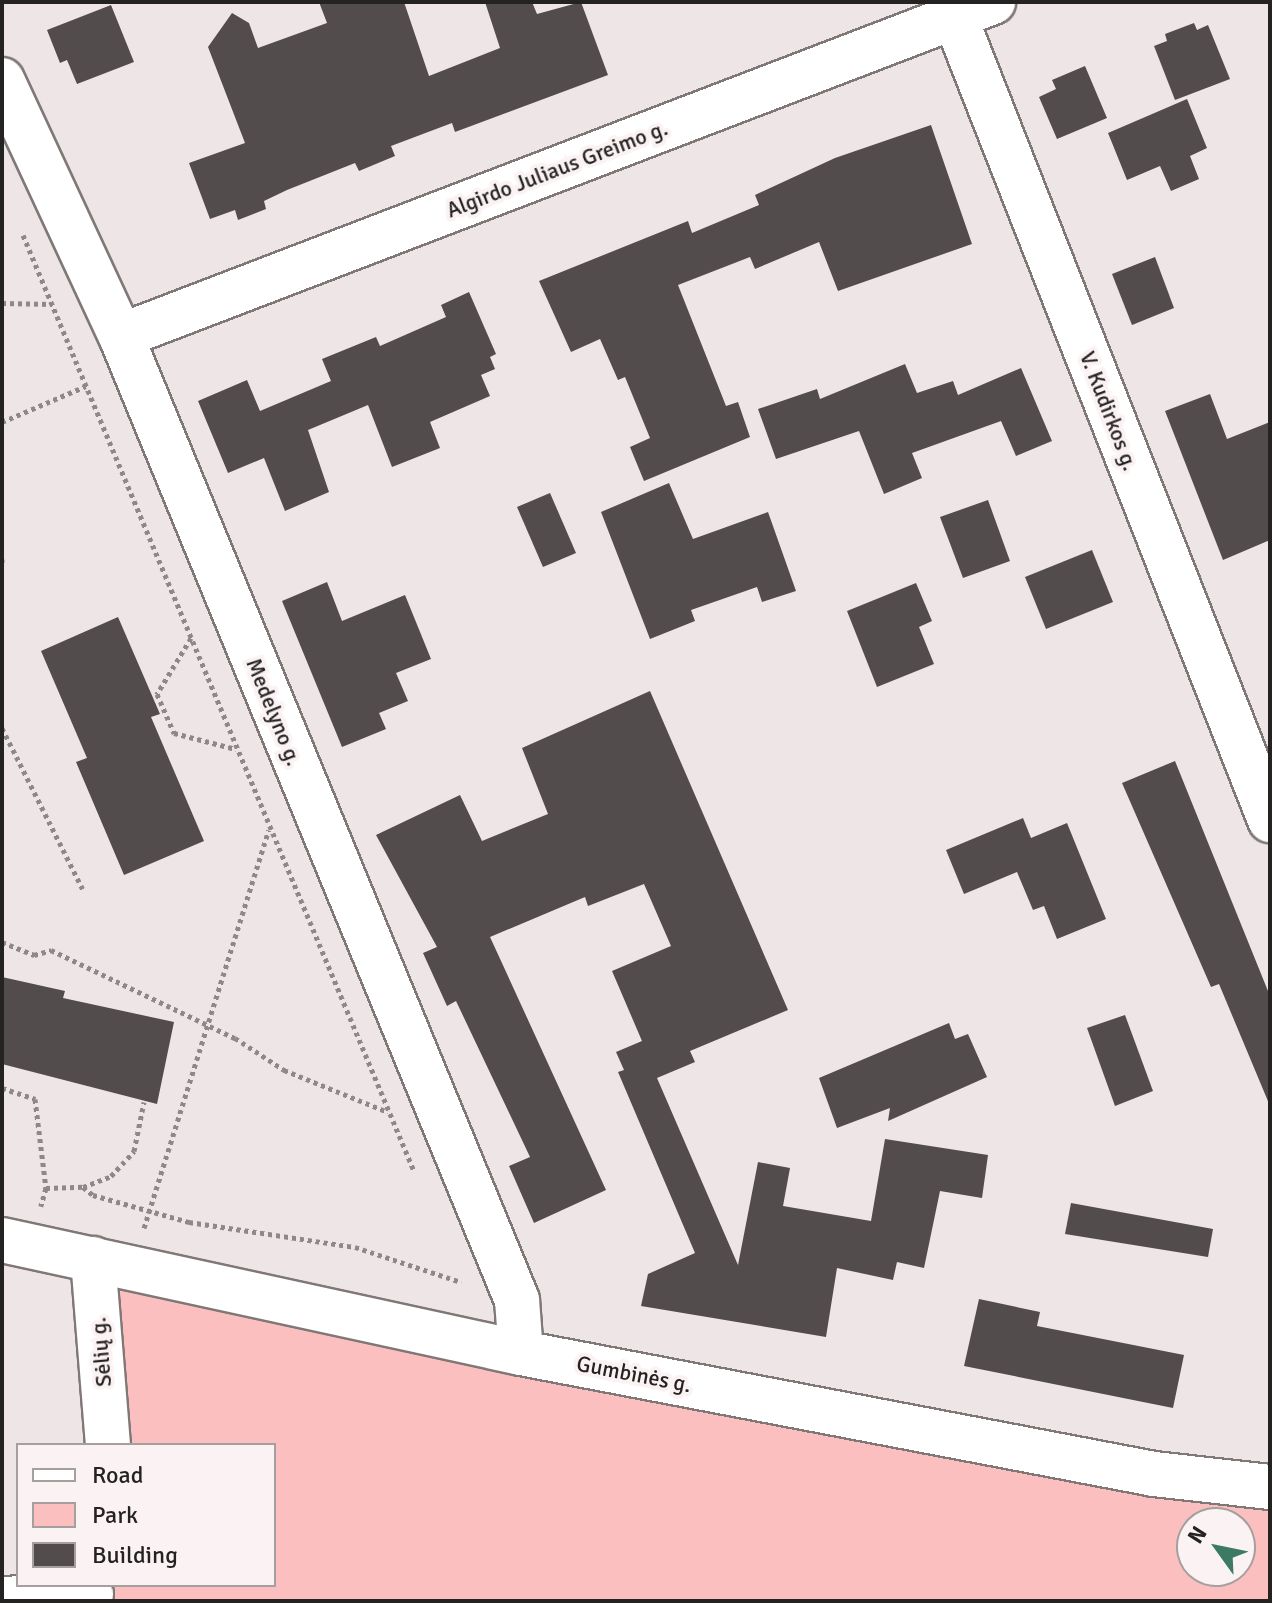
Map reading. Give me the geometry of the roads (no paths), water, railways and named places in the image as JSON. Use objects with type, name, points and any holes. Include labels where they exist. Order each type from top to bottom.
[{"type":"street","name":"Algirdo Juliaus Greimo g.","points":[[121,336],[965,7]]},
{"type":"street","name":"V. Kudirkos g.","points":[[965,7],[1270,820]]},
{"type":"street","name":"Medelyno g.","points":[[2,80],[121,336],[517,1300],[521,1353]]},
{"type":"street","name":"Gumbinės g.","points":[[16,1242],[521,1353],[1154,1474],[1270,1487]]},
{"type":"street","name":"Sėlių g.","points":[[108,1443],[112,1263]]},
{"type":"street","points":[[2,1599],[91,1594]]}]
